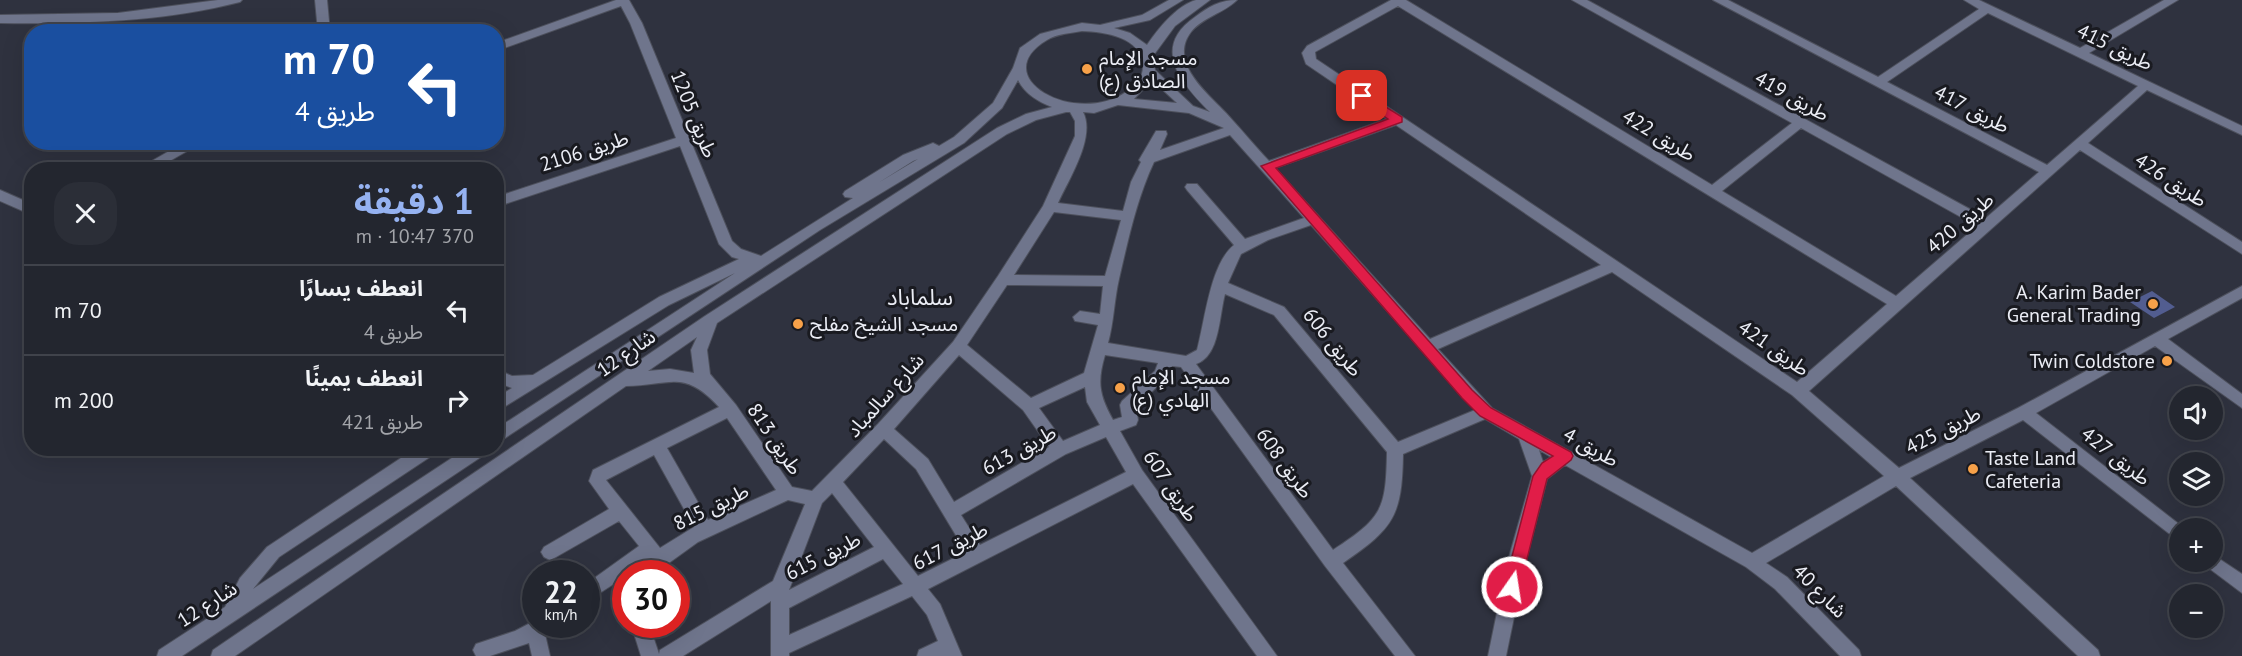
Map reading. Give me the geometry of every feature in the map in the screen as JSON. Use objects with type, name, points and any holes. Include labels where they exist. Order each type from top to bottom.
[{"type":"street","points":[[0,19],[97,20],[151,15],[236,0]]},
{"type":"street","points":[[321,0],[323,24]]},
{"type":"street","points":[[504,44],[623,0]]},
{"type":"street","name":"طريق 1205","points":[[623,0],[636,23],[726,244]]},
{"type":"street","points":[[1177,0],[1138,21],[1048,34],[1025,52],[1019,68],[1022,81],[1032,92],[1047,101],[1071,107],[1093,107],[1118,101],[1133,93],[1144,83],[1149,71],[1147,56],[1153,43],[1173,20],[1203,0]]},
{"type":"street","points":[[1146,160],[1230,127],[1187,78],[1179,65],[1176,52],[1180,39],[1188,28],[1231,0]]},
{"type":"street","name":"طريق 421","points":[[1400,0],[1311,49],[1308,53],[1310,61],[1615,265],[1798,391],[1897,477],[2091,656]]},
{"type":"street","name":"طريق 422","points":[[1400,0],[1898,304]]},
{"type":"street","name":"طريق 419","points":[[1578,0],[1987,225]]},
{"type":"street","name":"طريق 417","points":[[1719,0],[2048,171]]},
{"type":"street","name":"طريق 415","points":[[1970,0],[2242,131]]},
{"type":"street","points":[[2082,52],[2172,0]]},
{"type":"street","points":[[1878,83],[1988,9]]},
{"type":"street","points":[[1096,28],[1128,37],[1147,56]]},
{"type":"street","name":"شارع 12","points":[[504,433],[815,227],[959,140],[998,105],[1019,68]]},
{"type":"street","points":[[1149,71],[1160,85],[1191,109]]},
{"type":"street","name":"طريق 420","points":[[1798,391],[2147,84]]},
{"type":"street","points":[[1118,101],[1191,109]]},
{"type":"street","name":"شارع 12","points":[[220,656],[710,320],[1002,131],[1031,117],[1071,107]]},
{"type":"street","name":"شارع سالمباد","points":[[780,652],[780,594],[815,499],[884,429],[958,346],[1003,280],[1050,207],[1081,136],[1081,121],[1071,107]]},
{"type":"street","name":"طريق 4","points":[[1191,109],[1230,127],[1268,166],[1486,412],[1752,562]]},
{"type":"street","points":[[1268,166],[1397,120]]},
{"type":"street","points":[[1713,191],[1800,123]]},
{"type":"street","name":"طريق 607","points":[[1161,134],[1146,160],[1111,281],[1107,321],[1091,377],[1095,402],[1136,475],[1268,656]]},
{"type":"street","name":"طريق 2106","points":[[504,199],[684,140]]},
{"type":"street","points":[[504,400],[664,302],[755,257],[901,162],[928,149],[959,140]]},
{"type":"street","name":"طريق 426","points":[[2079,144],[2242,249]]},
{"type":"street","points":[[158,162],[181,150]]},
{"type":"street","points":[[1192,187],[1243,246]]},
{"type":"street","points":[[0,195],[24,206]]},
{"type":"street","points":[[1050,207],[1128,216]]},
{"type":"street","points":[[1100,348],[1186,362],[1200,357],[1204,352],[1220,286],[1231,256],[1243,246],[1314,219]]},
{"type":"street","points":[[714,276],[724,256],[726,244],[737,253],[755,257]]},
{"type":"street","points":[[1427,347],[1615,265]]},
{"type":"street","points":[[1003,280],[1111,281]]},
{"type":"street","name":"طريق 606","points":[[1220,286],[1279,311],[1395,450]]},
{"type":"street","name":"طريق 425","points":[[1752,562],[1897,477],[2024,412],[2242,291]]},
{"type":"street","points":[[1080,317],[1107,321]]},
{"type":"street","name":"طريق 813","points":[[710,320],[699,350],[699,363],[709,386],[730,409],[787,493],[815,499]]},
{"type":"street","points":[[2155,338],[2242,402]]},
{"type":"street","points":[[958,346],[1029,406],[1060,449]]},
{"type":"street","name":"طريق 613","points":[[951,512],[1060,449],[1130,420],[1128,405],[1161,374],[1167,359]]},
{"type":"street","name":"طريق 608","points":[[1186,362],[1331,561],[1406,656]]},
{"type":"street","name":"طريق 813","points":[[623,381],[668,374],[690,377],[709,386]]},
{"type":"street","points":[[1029,406],[1091,377]]},
{"type":"street","points":[[504,379],[510,382],[538,381]]},
{"type":"street","points":[[653,554],[622,510],[597,481],[599,475],[730,409]]},
{"type":"street","points":[[1331,561],[1379,528],[1392,506],[1395,450],[1486,412]]},
{"type":"street","name":"طريق 427","points":[[2024,412],[2169,527]]},
{"type":"street","points":[[884,429],[922,464],[977,556]]},
{"type":"street","points":[[1526,435],[1540,476]]},
{"type":"street","points":[[658,447],[705,530]]},
{"type":"street","points":[[231,614],[250,578],[273,552],[418,456]]},
{"type":"street","name":"شارع 12","points":[[166,656],[469,456]]},
{"type":"street","points":[[1497,656],[1516,564],[1540,476],[1547,468],[1566,456]]},
{"type":"street","name":"طريق 617","points":[[780,652],[1136,475]]},
{"type":"street","name":"طريق 615","points":[[832,481],[934,610],[950,650]]},
{"type":"street","name":"طريق 815","points":[[653,554],[787,493]]},
{"type":"street","points":[[550,552],[622,510]]},
{"type":"street","name":"طريق 615","points":[[667,656],[780,594],[885,549]]},
{"type":"street","points":[[650,560],[653,554]]},
{"type":"street","points":[[600,586],[653,554]]},
{"type":"street","name":"شارع 40","points":[[1752,562],[1781,583],[1852,656]]},
{"type":"street","points":[[2223,570],[2242,585]]},
{"type":"street","points":[[482,650],[522,635]]},
{"type":"street","points":[[540,638],[541,656]]},
{"type":"street","points":[[644,638],[650,656]]},
{"type":"street","points":[[926,656],[950,650]]},
{"type":"building","name":"A. Karim Bader General Trading","points":[[2152,291],[2175,307],[2154,318],[2130,302]]},
{"type":"place","name":"مسجد الإمام الصادق (ع)","points":[[1087,69]]},
{"type":"place","name":"A. Karim Bader General Trading","points":[[2153,304]]},
{"type":"place","name":"مسجد الشيخ مفلح","points":[[798,324]]},
{"type":"place","name":"Twin Coldstore","points":[[2167,361]]},
{"type":"place","name":"مسجد الإمام الهادي (ع)","points":[[1120,388]]},
{"type":"place","name":"Taste Land Cafeteria","points":[[1973,469]]},
{"type":"district","name":"سلماباد","points":[[920,297]]},
{"type":"route","points":[[1362,96],[1397,120],[1268,166],[1467,394],[1486,412],[1566,456],[1556,461],[1540,476],[1512,587]]}]
